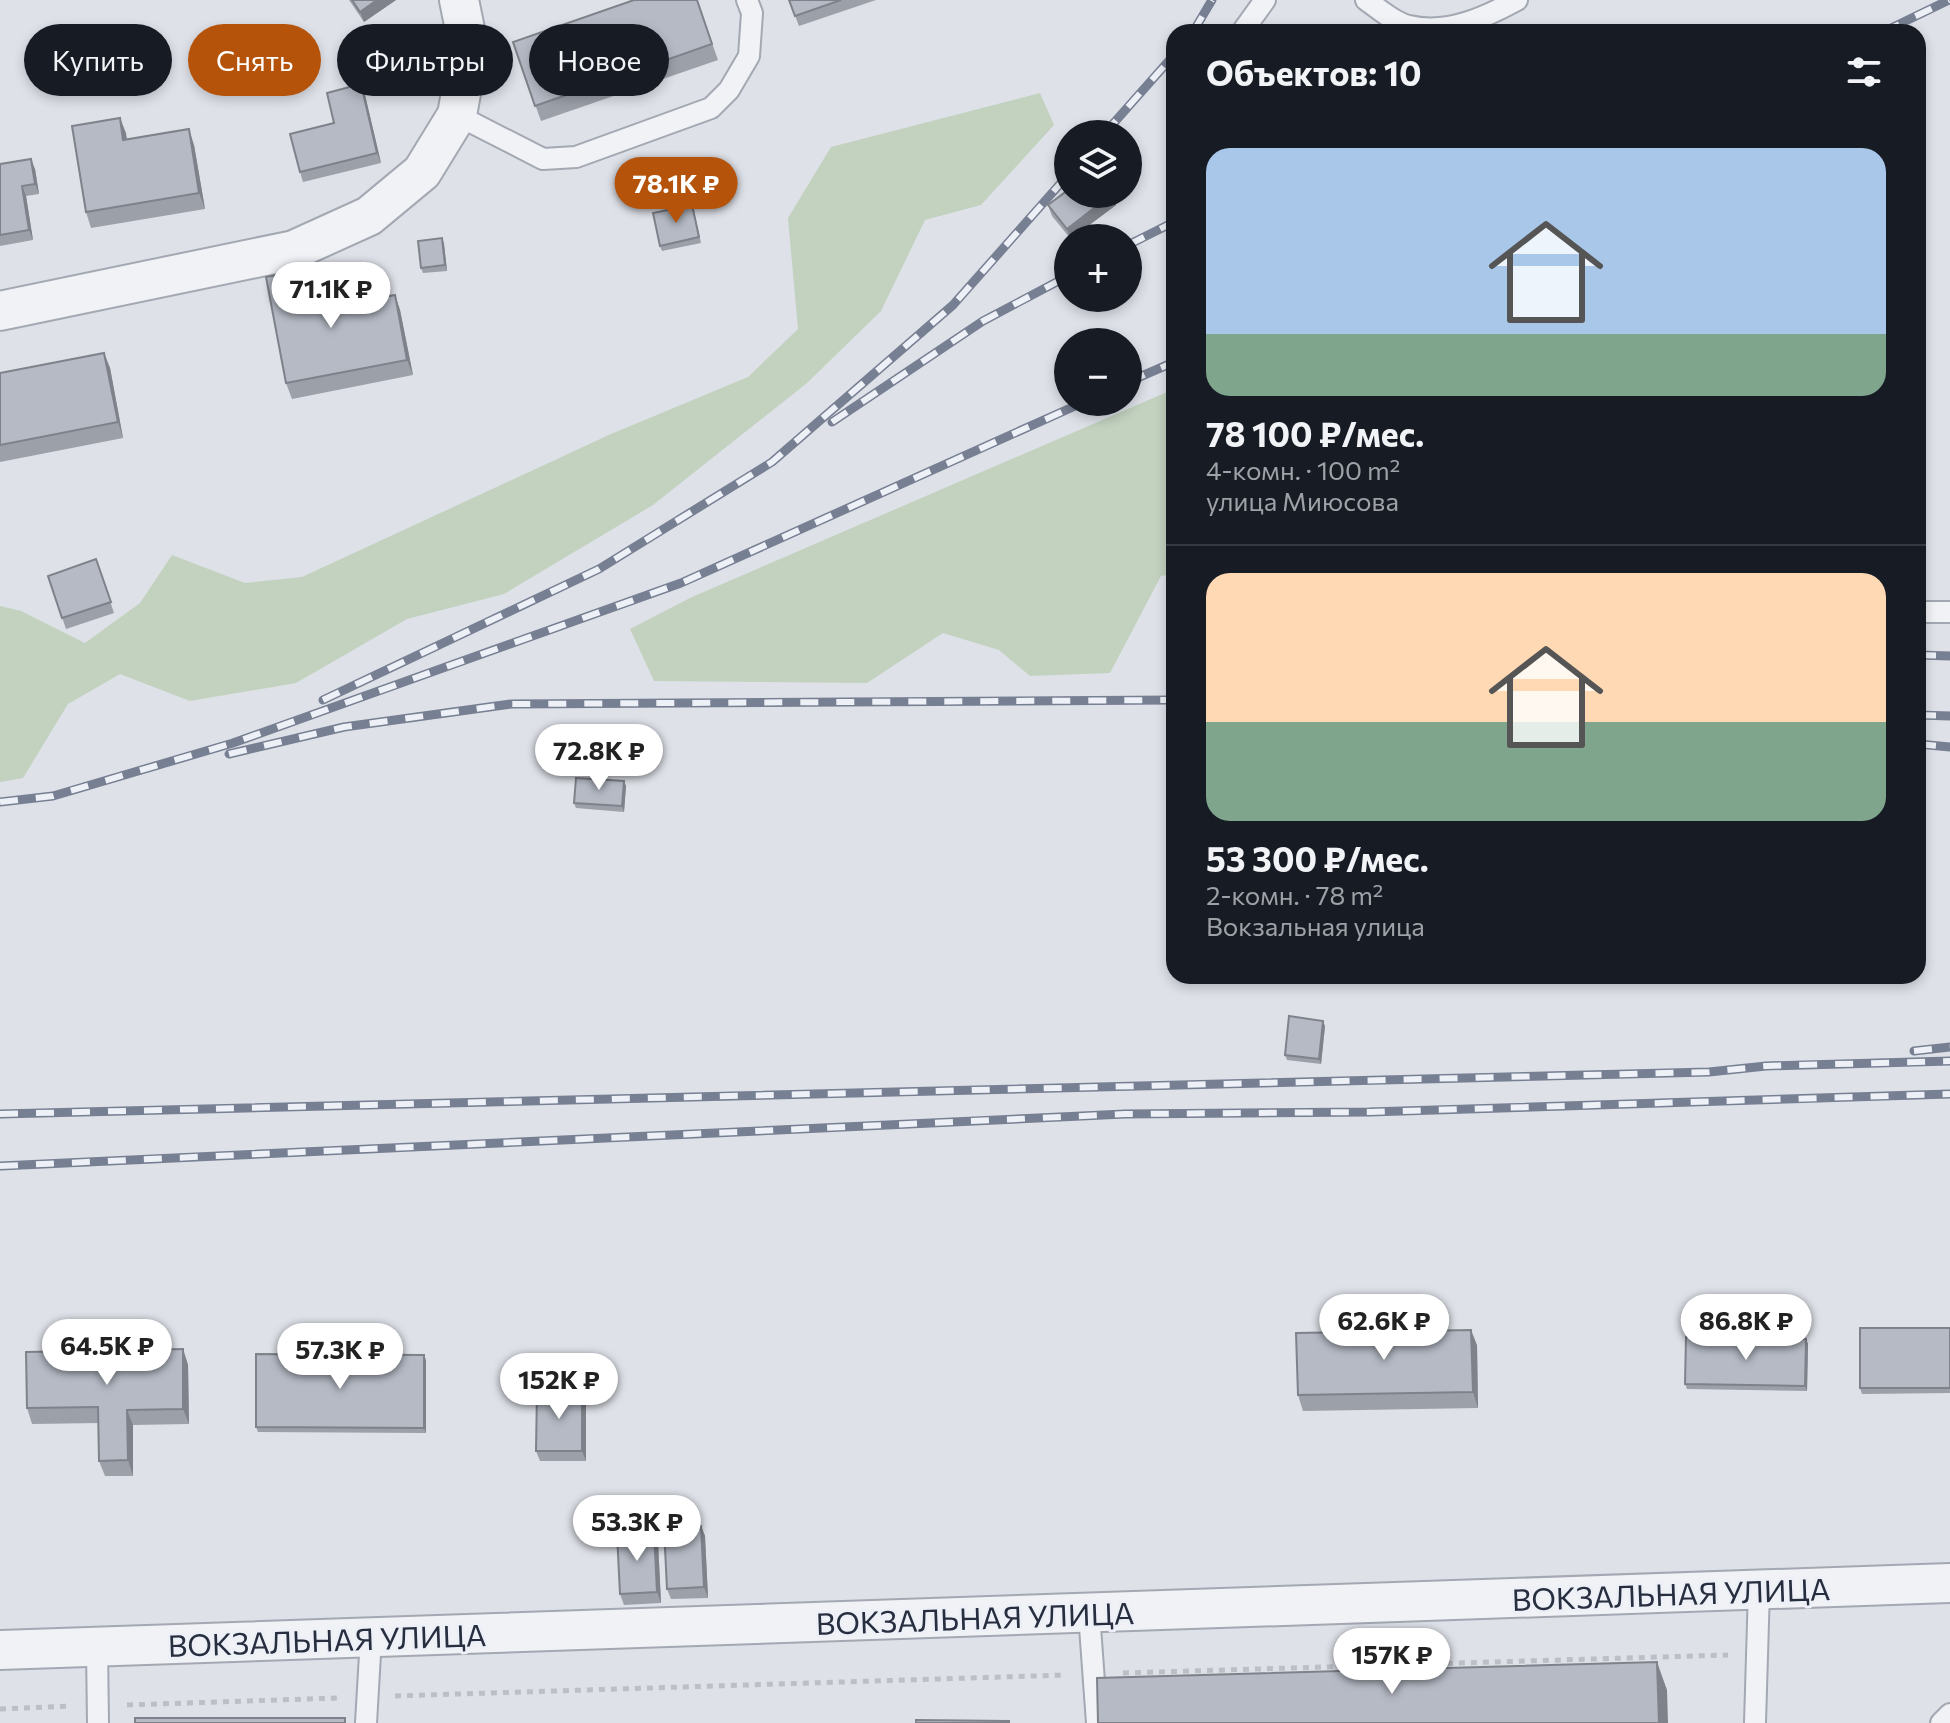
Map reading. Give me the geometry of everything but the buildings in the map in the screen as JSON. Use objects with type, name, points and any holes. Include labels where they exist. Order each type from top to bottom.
[{"type":"street","points":[[0,311],[294,250],[369,216],[422,172],[457,115],[469,49],[459,0]]},
{"type":"street","name":"ВОКЗАЛЬНАЯ УЛИЦА","points":[[0,1650],[1950,1583]]},
{"type":"lane","points":[[457,115],[543,159],[576,157],[711,108],[729,90],[749,56],[752,13],[747,0]]},
{"type":"lane","points":[[1248,24],[1265,0]]},
{"type":"lane","points":[[1366,0],[1404,24]]},
{"type":"lane","points":[[1467,24],[1517,0]]},
{"type":"lane","points":[[1926,612],[1950,612]]},
{"type":"lane","points":[[1755,1723],[1759,1589]]},
{"type":"lane","points":[[1089,1613],[1097,1723]]},
{"type":"lane","points":[[366,1723],[371,1637]]},
{"type":"lane","points":[[97,1647],[98,1714]]},
{"type":"lane","points":[[1941,1723],[1950,1714]]},
{"type":"path","points":[[0,1709],[98,1714],[368,1697],[1757,1654]]},
{"type":"green space","points":[[1040,93],[1054,125],[981,205],[925,220],[881,311],[807,383],[653,505],[504,594],[407,619],[296,683],[190,701],[120,674],[68,704],[23,778],[0,782],[0,606],[21,611],[85,643],[140,603],[172,555],[245,583],[302,577],[611,434],[748,377],[798,329],[788,218],[831,147]]},
{"type":"green space","points":[[1166,392],[1166,575],[1161,576],[1110,673],[1030,676],[999,650],[943,633],[867,683],[654,681],[630,629],[692,597],[1111,416],[1142,416],[1142,403]]},
{"type":"railway","points":[[1198,24],[1212,0]]},
{"type":"railway","points":[[1900,24],[1949,0]]},
{"type":"railway","points":[[1116,120],[1166,64]]},
{"type":"railway","points":[[323,700],[599,569],[772,462],[953,305],[1054,191]]},
{"type":"railway","points":[[1142,238],[1166,226]]},
{"type":"railway","points":[[832,422],[983,321],[1054,283]]},
{"type":"railway","points":[[1142,376],[1166,365]]},
{"type":"railway","points":[[0,802],[53,796],[233,743],[681,583],[1054,415]]},
{"type":"railway","points":[[1926,655],[1950,656]]},
{"type":"railway","points":[[229,754],[344,727],[511,704],[1166,700]]},
{"type":"railway","points":[[1926,715],[1950,716]]},
{"type":"railway","points":[[1926,745],[1950,747]]},
{"type":"railway","points":[[1914,1051],[1950,1047]]},
{"type":"railway","points":[[0,1114],[1709,1072],[1766,1066],[1950,1061]]},
{"type":"railway","points":[[0,1166],[1125,1114],[1369,1112],[1950,1094]]}]
